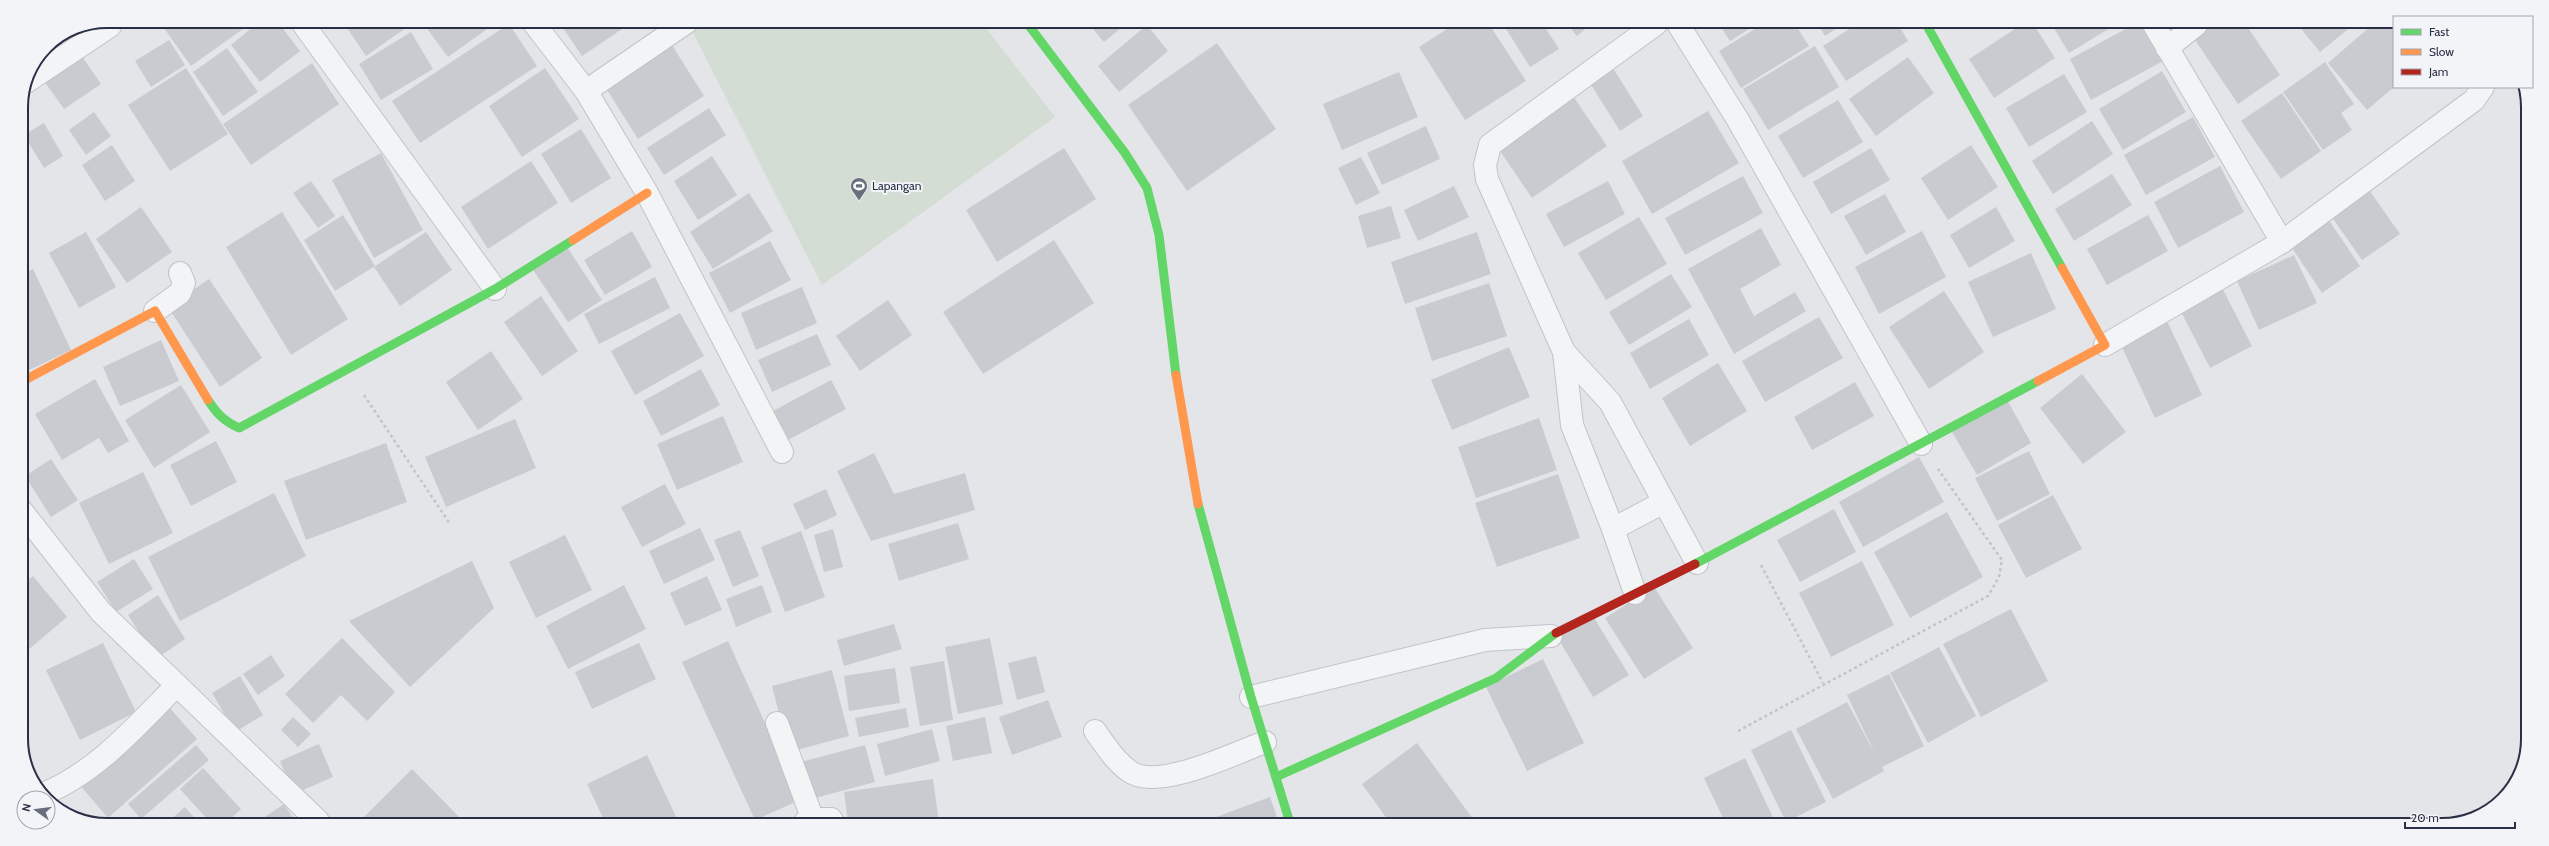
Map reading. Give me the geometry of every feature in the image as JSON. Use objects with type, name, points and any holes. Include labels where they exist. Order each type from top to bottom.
[{"type":"street","points":[[34,76],[107,28]]},
{"type":"street","points":[[307,28],[495,289]]},
{"type":"street","points":[[538,28],[586,90],[647,193],[782,452]]},
{"type":"street","points":[[586,90],[678,28]]},
{"type":"street","points":[[1031,28],[1125,153],[1147,188],[1159,235],[1172,355],[1196,498],[1265,742],[1288,818]]},
{"type":"street","points":[[1635,593],[1613,529],[1572,426],[1564,352],[1487,179],[1485,165],[1490,145],[1651,28]]},
{"type":"street","points":[[1680,28],[1738,120],[1920,444]]},
{"type":"street","points":[[1928,28],[2105,345]]},
{"type":"street","points":[[2156,28],[2282,242]]},
{"type":"street","points":[[2167,48],[2192,28]]},
{"type":"street","points":[[1276,777],[1496,678],[1551,636],[1746,539],[2105,345],[2282,242],[2474,100],[2482,88]]},
{"type":"street","points":[[155,311],[216,413],[226,422],[239,428],[495,289],[647,193]]},
{"type":"street","points":[[28,378],[155,311],[180,293],[184,283],[180,273]]},
{"type":"street","points":[[1564,352],[1610,402],[1697,563]]},
{"type":"street","points":[[1613,529],[1664,502]]},
{"type":"street","points":[[28,519],[101,612],[315,818]]},
{"type":"street","points":[[1252,697],[1486,640],[1551,636]]},
{"type":"street","points":[[53,790],[60,787],[120,743],[177,685]]},
{"type":"street","points":[[777,723],[816,818]]},
{"type":"street","points":[[1095,731],[1109,751],[1129,772],[1150,777],[1174,776],[1265,742]]},
{"type":"path","points":[[347,370],[450,524]]},
{"type":"path","points":[[1738,731],[1823,683],[1988,596],[1999,577],[2002,560],[1920,444]]},
{"type":"path","points":[[1746,539],[1823,683]]},
{"type":"shaded area","name":"Lapangan","points":[[696,28],[986,28],[1055,117],[822,285],[692,31]]},
{"type":"building","points":[[164,28],[244,28],[191,66]]},
{"type":"building","points":[[252,28],[282,28],[300,51],[260,82],[231,45]]},
{"type":"building","points":[[347,28],[406,28],[366,56]]},
{"type":"building","points":[[426,28],[489,28],[448,57]]},
{"type":"building","points":[[503,28],[512,28],[537,66],[420,143],[392,101]]},
{"type":"building","points":[[563,28],[624,28],[582,56]]},
{"type":"building","points":[[1092,28],[1121,28],[1104,42]]},
{"type":"building","points":[[1143,28],[1149,28],[1168,51],[1119,92],[1098,66]]},
{"type":"building","points":[[1449,28],[1492,28],[1526,81],[1465,120],[1419,47]]},
{"type":"building","points":[[1506,28],[1546,28],[1559,49],[1530,67]]},
{"type":"building","points":[[1570,28],[1586,28],[1577,36]]},
{"type":"building","points":[[1722,28],[1751,28],[1730,41]]},
{"type":"building","points":[[1756,28],[1798,28],[1809,46],[1741,88],[1719,51]]},
{"type":"building","points":[[1820,28],[1837,28],[1825,36]]},
{"type":"building","points":[[1851,28],[1900,28],[1908,41],[1846,81],[1823,46]]},
{"type":"building","points":[[2016,28],[2036,28],[2055,58],[1994,98],[1969,59]]},
{"type":"building","points":[[2054,28],[2110,28],[2069,53]]},
{"type":"building","points":[[2127,28],[2148,28],[2165,60],[2091,100],[2070,59]]},
{"type":"building","points":[[2206,28],[2248,28],[2280,75],[2238,104],[2193,37]]},
{"type":"building","points":[[2300,28],[2349,28],[2320,52]]},
{"type":"building","points":[[2369,28],[2393,28],[2393,88],[2367,110],[2328,63]]},
{"type":"building","points":[[411,32],[433,69],[381,100],[359,64]]},
{"type":"building","points":[[169,40],[185,65],[151,87],[135,61]]},
{"type":"building","points":[[670,42],[704,96],[638,139],[604,85]]},
{"type":"building","points":[[1217,43],[1276,129],[1187,191],[1128,105]]},
{"type":"building","points":[[1815,46],[1839,87],[1768,130],[1743,89]]},
{"type":"building","points":[[227,48],[258,92],[223,116],[193,72]]},
{"type":"building","points":[[81,55],[101,84],[64,109],[44,81]]},
{"type":"building","points":[[1908,57],[1934,93],[1876,136],[1849,99]]},
{"type":"building","points":[[2325,62],[2354,104],[2341,113],[2352,130],[2323,150],[2283,92]]},
{"type":"building","points":[[312,63],[339,104],[251,165],[223,124]]},
{"type":"building","points":[[186,68],[228,134],[170,171],[128,105]]},
{"type":"building","points":[[545,68],[579,119],[522,157],[489,106]]},
{"type":"building","points":[[1613,68],[1643,116],[1620,131],[1590,83]]},
{"type":"building","points":[[2162,71],[2186,112],[2123,150],[2099,109]]},
{"type":"building","points":[[1399,72],[1418,117],[1342,150],[1323,104]]},
{"type":"building","points":[[2064,74],[2087,112],[2029,147],[2006,108]]},
{"type":"building","points":[[2282,93],[2321,151],[2281,179],[2241,121]]},
{"type":"building","points":[[1573,96],[1607,146],[1532,198],[1498,148]]},
{"type":"building","points":[[1838,100],[1863,142],[1803,178],[1778,136]]},
{"type":"building","points":[[709,108],[726,135],[664,175],[647,148]]},
{"type":"building","points":[[1708,111],[1739,163],[1652,214],[1622,161]]},
{"type":"building","points":[[94,112],[111,136],[86,155],[69,130]]},
{"type":"building","points":[[2193,117],[2215,157],[2146,195],[2124,155]]},
{"type":"building","points":[[2092,121],[2113,154],[2053,194],[2032,161]]},
{"type":"building","points":[[44,123],[63,156],[44,168],[28,142],[28,133]]},
{"type":"building","points":[[1426,126],[1440,159],[1382,185],[1367,153]]},
{"type":"building","points":[[581,129],[611,178],[571,203],[541,154]]},
{"type":"building","points":[[112,145],[135,181],[105,201],[82,165]]},
{"type":"building","points":[[1971,145],[1998,187],[1948,220],[1921,178]]},
{"type":"building","points":[[1064,148],[1096,199],[997,262],[966,210]]},
{"type":"building","points":[[1871,148],[1890,180],[1831,214],[1813,182]]},
{"type":"building","points":[[381,153],[423,230],[374,258],[332,180]]},
{"type":"building","points":[[712,156],[737,195],[698,220],[674,181]]},
{"type":"building","points":[[1361,157],[1380,193],[1356,205],[1338,168]]},
{"type":"building","points":[[531,161],[558,203],[488,249],[461,207]]},
{"type":"building","points":[[2220,166],[2244,212],[2178,248],[2154,202]]},
{"type":"building","points":[[2112,174],[2132,205],[2074,241],[2055,209]]},
{"type":"building","points":[[1743,176],[1763,213],[1685,255],[1665,218]]},
{"type":"building","points":[[311,181],[335,216],[318,228],[293,193]]},
{"type":"building","points":[[1608,181],[1625,214],[1564,247],[1546,214]]},
{"type":"building","points":[[1454,186],[1469,217],[1418,241],[1404,210]]},
{"type":"building","points":[[2367,187],[2400,234],[2362,260],[2329,213]]},
{"type":"building","points":[[749,193],[773,231],[713,269],[690,232]]},
{"type":"building","points":[[1885,194],[1906,232],[1866,255],[1844,216]]},
{"type":"building","points":[[1391,206],[1401,238],[1367,248],[1358,216]]},
{"type":"building","points":[[141,207],[172,252],[127,283],[96,239]]},
{"type":"building","points":[[1996,207],[2015,241],[1969,268],[1950,235]]},
{"type":"building","points":[[282,212],[348,319],[291,355],[226,247]]},
{"type":"building","points":[[343,215],[375,266],[335,291],[304,240]]},
{"type":"building","points":[[2148,215],[2168,251],[2107,285],[2087,249]]},
{"type":"building","points":[[1639,217],[1667,264],[1606,300],[1578,253]]},
{"type":"building","points":[[2328,219],[2360,266],[2322,293],[2290,245]]},
{"type":"building","points":[[1761,228],[1781,265],[1740,289],[1754,316],[1795,292],[1806,311],[1734,354],[1688,269]]},
{"type":"building","points":[[632,231],[652,267],[605,295],[584,260]]},
{"type":"building","points":[[1922,231],[1946,277],[1879,314],[1855,267]]},
{"type":"building","points":[[86,232],[116,287],[79,308],[49,253]]},
{"type":"building","points":[[426,232],[452,270],[400,306],[374,267]]},
{"type":"building","points":[[1477,232],[1491,274],[1405,304],[1391,262]]},
{"type":"building","points":[[1054,240],[1094,303],[983,374],[943,312]]},
{"type":"building","points":[[770,241],[791,280],[730,313],[709,273]]},
{"type":"building","points":[[567,247],[602,300],[568,322],[533,270]]},
{"type":"building","points":[[2031,253],[2056,309],[1993,337],[1968,282]]},
{"type":"building","points":[[2294,255],[2317,303],[2259,330],[2237,281]]},
{"type":"building","points":[[33,269],[71,350],[28,371],[28,272]]},
{"type":"building","points":[[1671,274],[1692,307],[1629,345],[1609,312]]},
{"type":"building","points":[[655,277],[670,308],[599,344],[584,314]]},
{"type":"building","points":[[209,279],[262,358],[220,387],[168,307]]},
{"type":"building","points":[[1489,283],[1507,336],[1432,361],[1415,308]]},
{"type":"building","points":[[2220,284],[2252,346],[2210,368],[2178,306]]},
{"type":"building","points":[[802,287],[817,323],[756,350],[741,313]]},
{"type":"building","points":[[1944,291],[1984,352],[1929,389],[1889,327]]},
{"type":"building","points":[[541,296],[578,351],[542,376],[504,322]]},
{"type":"building","points":[[888,300],[912,335],[860,371],[836,336]]},
{"type":"building","points":[[680,313],[704,356],[635,395],[611,351]]},
{"type":"building","points":[[1819,317],[1843,358],[1765,402],[1742,361]]},
{"type":"building","points":[[1689,319],[1709,355],[1650,389],[1630,353]]},
{"type":"building","points":[[2167,321],[2202,395],[2155,418],[2120,343]]},
{"type":"building","points":[[817,334],[831,365],[772,392],[758,360]]},
{"type":"building","points":[[161,340],[179,381],[120,406],[103,367]]},
{"type":"building","points":[[1509,347],[1530,397],[1452,430],[1431,380]]},
{"type":"building","points":[[491,351],[523,399],[478,430],[446,382]]},
{"type":"building","points":[[1718,363],[1747,411],[1690,446],[1662,398]]},
{"type":"building","points":[[701,369],[720,405],[661,436],[643,401]]},
{"type":"building","points":[[2082,374],[2126,432],[2083,464],[2040,408]]},
{"type":"building","points":[[95,379],[129,441],[108,453],[99,438],[62,460],[35,414]]},
{"type":"building","points":[[831,380],[846,409],[788,440],[773,411]]},
{"type":"building","points":[[1855,382],[1874,416],[1812,450],[1794,417]]},
{"type":"building","points":[[181,385],[210,432],[154,468],[125,420]]},
{"type":"building","points":[[2006,398],[2031,443],[1977,475],[1951,430]]},
{"type":"building","points":[[723,416],[743,462],[677,490],[657,444]]},
{"type":"building","points":[[1539,418],[1557,470],[1476,498],[1458,447]]},
{"type":"building","points":[[515,419],[536,468],[446,507],[425,457]]},
{"type":"building","points":[[216,441],[237,482],[191,506],[170,465]]},
{"type":"building","points":[[386,443],[407,502],[306,540],[284,481]]},
{"type":"building","points":[[2029,451],[2050,494],[1997,521],[1975,478]]},
{"type":"building","points":[[874,453],[894,494],[965,473],[975,510],[871,541],[837,471]]},
{"type":"building","points":[[1919,457],[1944,502],[1863,547],[1839,502]]},
{"type":"building","points":[[51,459],[78,500],[51,517],[28,481],[28,474]]},
{"type":"building","points":[[143,472],[173,533],[109,564],[79,503]]},
{"type":"building","points":[[1558,474],[1580,538],[1497,567],[1475,503]]},
{"type":"building","points":[[665,484],[686,524],[642,547],[621,507]]},
{"type":"building","points":[[826,489],[837,515],[805,530],[793,504]]},
{"type":"building","points":[[274,493],[306,556],[180,621],[148,557]]},
{"type":"building","points":[[2053,495],[2082,549],[2026,578],[1998,525]]},
{"type":"building","points":[[1834,509],[1856,552],[1800,582],[1777,540]]},
{"type":"building","points":[[1947,512],[1983,577],[1910,618],[1874,552]]},
{"type":"building","points":[[958,523],[969,559],[899,581],[888,544]]},
{"type":"building","points":[[700,528],[715,560],[664,584],[649,551]]},
{"type":"building","points":[[833,529],[843,567],[824,572],[814,535]]},
{"type":"building","points":[[740,530],[759,576],[733,587],[714,540]]},
{"type":"building","points":[[801,531],[825,597],[785,612],[761,547]]},
{"type":"building","points":[[565,535],[592,590],[536,618],[509,562]]},
{"type":"building","points":[[134,559],[153,589],[116,612],[97,582]]},
{"type":"building","points":[[472,561],[494,608],[410,687],[349,621]]},
{"type":"building","points":[[1862,561],[1894,625],[1831,657],[1799,593]]},
{"type":"building","points":[[33,576],[67,617],[28,650],[28,580]]},
{"type":"building","points":[[707,576],[722,610],[685,626],[670,593]]},
{"type":"building","points":[[624,585],[646,629],[568,669],[546,626]]},
{"type":"building","points":[[762,585],[772,612],[736,627],[726,599]]},
{"type":"building","points":[[1654,587],[1693,648],[1644,679],[1605,618]]},
{"type":"building","points":[[158,595],[185,639],[156,659],[128,615]]},
{"type":"building","points":[[2011,609],[2048,681],[1981,717],[1943,644]]},
{"type":"building","points":[[1593,616],[1629,675],[1593,697],[1557,637]]},
{"type":"building","points":[[894,624],[902,649],[844,666],[837,640]]},
{"type":"building","points":[[342,638],[395,692],[367,721],[341,695],[313,723],[285,694]]},
{"type":"building","points":[[990,638],[1003,704],[958,714],[945,647]]},
{"type":"building","points":[[728,641],[800,800],[760,818],[754,818],[682,662]]},
{"type":"building","points":[[103,643],[136,712],[80,740],[46,670]]},
{"type":"building","points":[[639,643],[656,679],[592,709],[575,672]]},
{"type":"building","points":[[1939,647],[1976,716],[1928,743],[1890,673]]},
{"type":"building","points":[[271,655],[285,676],[258,695],[243,674]]},
{"type":"building","points":[[1036,656],[1045,692],[1017,700],[1008,663]]},
{"type":"building","points":[[1543,659],[1584,743],[1527,771],[1486,687]]},
{"type":"building","points":[[944,661],[953,720],[920,726],[910,667]]},
{"type":"building","points":[[895,668],[900,703],[849,711],[844,676]]},
{"type":"building","points":[[832,670],[849,736],[789,752],[772,686]]},
{"type":"building","points":[[1889,674],[1924,746],[1882,767],[1884,771],[1833,799],[1796,729],[1847,702],[1875,754],[1847,695]]},
{"type":"building","points":[[240,676],[263,715],[235,732],[212,693]]},
{"type":"building","points":[[1048,700],[1062,737],[1012,755],[999,717]]},
{"type":"building","points":[[168,706],[197,739],[108,818],[79,784]]},
{"type":"building","points":[[906,708],[909,727],[859,737],[855,718]]},
{"type":"building","points":[[293,717],[311,734],[298,747],[281,730]]},
{"type":"building","points":[[985,717],[992,753],[953,761],[946,726]]},
{"type":"building","points":[[932,729],[940,761],[885,776],[877,744]]},
{"type":"building","points":[[1791,730],[1826,802],[1794,818],[1784,818],[1751,750]]},
{"type":"building","points":[[1417,743],[1472,818],[1386,818],[1362,784]]},
{"type":"building","points":[[319,744],[333,777],[294,794],[280,761]]},
{"type":"building","points":[[196,745],[209,760],[142,818],[140,818],[128,804]]},
{"type":"building","points":[[865,745],[875,782],[811,799],[801,762]]},
{"type":"building","points":[[647,755],[677,818],[603,818],[587,784]]},
{"type":"building","points":[[1745,758],[1773,818],[1723,818],[1704,778]]},
{"type":"building","points":[[203,768],[241,809],[231,818],[206,818],[180,789]]},
{"type":"building","points":[[412,769],[460,818],[363,818]]},
{"type":"building","points":[[933,779],[938,818],[847,818],[844,792]]},
{"type":"building","points":[[1270,797],[1277,818],[1213,818]]},
{"type":"building","points":[[284,804],[293,818],[263,818]]},
{"type":"building","points":[[185,807],[194,818],[172,818]]},
{"type":"traffic: fast","points":[[1031,28],[1125,153],[1147,188],[1159,235],[1176,375]]},
{"type":"traffic: fast","points":[[1928,28],[2062,268]]},
{"type":"traffic: fast","points":[[208,400],[221,417],[239,428],[495,289],[573,240]]},
{"type":"traffic: fast","points":[[1695,564],[2038,381]]},
{"type":"traffic: fast","points":[[1198,504],[1251,697],[1288,818]]},
{"type":"traffic: fast","points":[[1276,777],[1496,678],[1556,633]]},
{"type":"traffic: slow","points":[[573,240],[647,193]]},
{"type":"traffic: slow","points":[[2038,381],[2105,345],[2062,268]]},
{"type":"traffic: slow","points":[[28,378],[155,311],[208,400]]},
{"type":"traffic: slow","points":[[1176,375],[1198,504]]},
{"type":"traffic: jam","points":[[1556,633],[1695,564]]},
{"type":"place","name":"Lapangan","points":[[859,201]]}]
